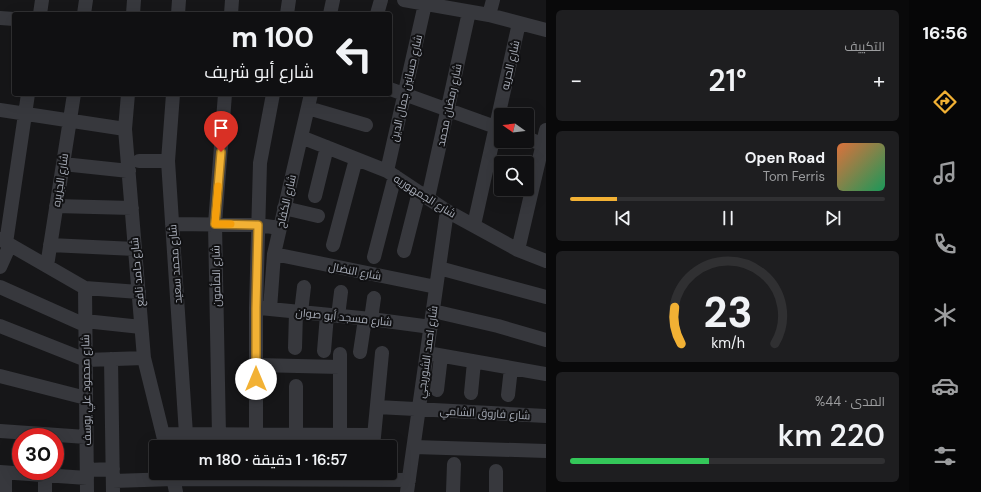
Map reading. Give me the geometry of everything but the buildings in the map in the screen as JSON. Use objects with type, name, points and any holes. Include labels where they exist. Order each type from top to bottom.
[{"type":"street","points":[[40,12],[42,0]]},
{"type":"street","points":[[84,12],[86,0]]},
{"type":"street","points":[[133,12],[134,0]]},
{"type":"street","points":[[178,12],[179,0]]},
{"type":"street","points":[[231,12],[232,0]]},
{"type":"street","points":[[287,12],[290,0]]},
{"type":"street","points":[[330,12],[333,0]]},
{"type":"street","points":[[378,12],[381,0]]},
{"type":"street","points":[[404,0],[489,16],[546,30]]},
{"type":"street","points":[[489,16],[493,0]]},
{"type":"street","name":"شارع حسانين جمال الدين","points":[[374,257],[391,174],[404,94],[425,4]]},
{"type":"street","name":"شارع رمضان محمد","points":[[404,251],[424,195],[448,110],[469,12]]},
{"type":"street","points":[[0,18],[12,19]]},
{"type":"street","name":"شارع الحريه","points":[[502,108],[519,23]]},
{"type":"street","points":[[392,90],[494,127]]},
{"type":"street","points":[[0,267],[6,242],[28,96]]},
{"type":"street","name":"شارع الجزيره","points":[[47,266],[74,96]]},
{"type":"street","name":"شارع حامد نافع","points":[[128,96],[126,129],[144,358],[164,440]]},
{"type":"street","name":"شارع محمد سعيد","points":[[173,96],[168,161],[186,434]]},
{"type":"street","name":"شارع المأمون","points":[[219,435],[215,224],[225,96]]},
{"type":"street","points":[[256,435],[256,365],[263,308],[258,225],[260,163],[273,96]]},
{"type":"street","name":"شارع الكفاح","points":[[263,308],[284,208],[311,96]]},
{"type":"street","points":[[308,108],[366,125]]},
{"type":"street","points":[[0,110],[126,129]]},
{"type":"street","points":[[518,250],[544,145],[546,130]]},
{"type":"street","name":"شارع الجمهوريه","points":[[301,137],[391,174],[448,211],[518,250],[546,261]]},
{"type":"street","points":[[534,141],[544,145]]},
{"type":"street","name":"شارع الحريه","points":[[474,225],[494,144]]},
{"type":"street","points":[[315,196],[327,147]]},
{"type":"street","points":[[333,245],[356,159]]},
{"type":"street","points":[[139,161],[168,161]]},
{"type":"street","points":[[63,164],[129,171]]},
{"type":"street","points":[[56,206],[132,208]]},
{"type":"street","points":[[284,208],[318,216]]},
{"type":"street","name":"شارع احمد الشوربجي","points":[[408,486],[419,409],[434,355],[431,327],[448,211]]},
{"type":"street","points":[[172,224],[258,225],[280,228]]},
{"type":"street","points":[[6,242],[85,288],[139,292]]},
{"type":"street","points":[[50,244],[135,248]]},
{"type":"street","name":"شارع النضال","points":[[274,254],[436,287]]},
{"type":"street","points":[[439,268],[546,297]]},
{"type":"street","points":[[0,287],[85,323],[141,328]]},
{"type":"street","points":[[295,348],[299,312],[304,287]]},
{"type":"street","name":"شارع محمود علي يوسف","points":[[85,288],[87,480]]},
{"type":"street","points":[[324,351],[333,315],[341,292]]},
{"type":"street","points":[[360,352],[374,298]]},
{"type":"street","name":"شارع مسجد أبو صوان","points":[[263,308],[431,327]]},
{"type":"street","points":[[433,311],[498,326],[546,340]]},
{"type":"street","points":[[0,326],[86,360],[144,358]]},
{"type":"street","points":[[373,440],[382,353]]},
{"type":"street","points":[[437,390],[434,355],[546,374]]},
{"type":"street","points":[[111,359],[113,481]]},
{"type":"street","points":[[256,365],[340,360],[340,435]]},
{"type":"street","points":[[471,393],[474,362]]},
{"type":"street","points":[[508,395],[511,368]]},
{"type":"street","points":[[0,376],[86,398]]},
{"type":"street","points":[[296,386],[296,435]]},
{"type":"street","name":"شارع فاروق الشامي","points":[[377,407],[546,416]]},
{"type":"street","points":[[0,431],[86,437]]},
{"type":"street","points":[[167,440],[186,434],[340,435],[368,440]]},
{"type":"street","points":[[414,447],[546,450]]},
{"type":"street","points":[[453,492],[454,464]]},
{"type":"street","points":[[496,471],[496,492]]},
{"type":"street","points":[[5,492],[2,473],[12,473]]},
{"type":"street","points":[[64,477],[113,481],[369,482],[408,486]]},
{"type":"street","points":[[45,492],[46,480]]},
{"type":"slow traffic","points":[[218,186],[215,224],[231,224]]},
{"type":"route","points":[[221,152],[215,224],[258,225],[256,379]]}]
